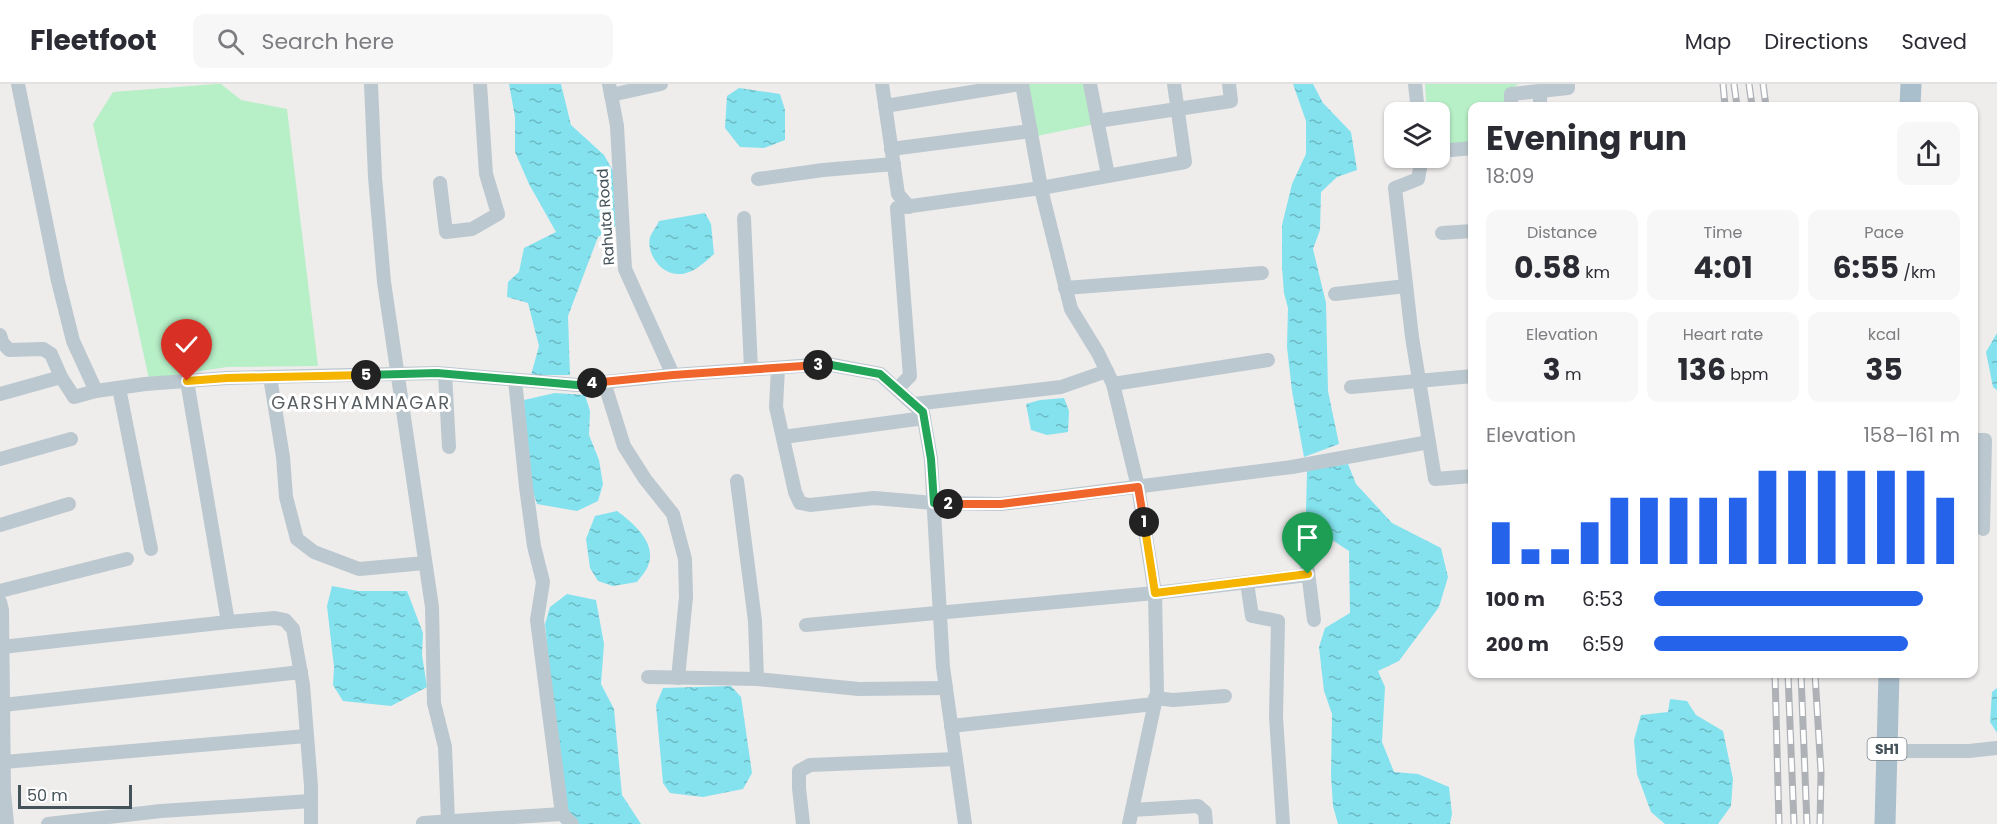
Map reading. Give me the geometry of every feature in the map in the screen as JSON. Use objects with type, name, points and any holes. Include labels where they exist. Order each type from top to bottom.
[{"type":"main road","points":[[1910,102],[1911,84]]},
{"type":"main road","name":"SH1","points":[[1885,824],[1889,678]]},
{"type":"street","points":[[18,84],[58,281],[73,341],[96,392]]},
{"type":"street","points":[[371,84],[375,177],[383,270],[396,374],[432,607],[434,703],[445,747],[448,821]]},
{"type":"street","points":[[440,183],[446,232],[472,228],[498,214],[486,174],[480,84]]},
{"type":"street","points":[[610,90],[661,84]]},
{"type":"street","points":[[882,84],[898,194],[909,207]]},
{"type":"street","points":[[885,106],[1022,84],[1041,188],[1071,309],[1098,352],[1113,384],[1138,487],[1155,593],[1155,701],[1130,817],[1198,806],[1205,812],[1206,824]]},
{"type":"street","points":[[1090,84],[1108,175]]},
{"type":"street","points":[[897,389],[910,376],[897,208],[1041,188],[1185,162],[1174,84]]},
{"type":"street","points":[[1097,122],[1232,101],[1229,84]]},
{"type":"street","points":[[1415,84],[1417,102]]},
{"type":"street","points":[[1511,102],[1511,94],[1568,88],[1568,84]]},
{"type":"street","name":"Rahuta Road","points":[[610,90],[617,126],[625,269],[673,375]]},
{"type":"street","points":[[1540,91],[1540,102]]},
{"type":"street","points":[[891,149],[1030,131]]},
{"type":"street","points":[[1450,150],[1468,148]]},
{"type":"street","points":[[758,179],[894,164]]},
{"type":"street","points":[[1420,168],[1418,179],[1395,188],[1419,382],[1435,479],[1468,476]]},
{"type":"street","points":[[744,218],[751,369]]},
{"type":"street","points":[[1442,233],[1468,231]]},
{"type":"street","points":[[1065,288],[1262,273]]},
{"type":"street","points":[[1335,294],[1406,286]]},
{"type":"street","points":[[0,335],[2,342],[9,350],[43,349],[51,354],[61,377],[74,397],[119,388],[187,381],[270,377],[445,374],[577,385],[673,375],[826,364],[880,374],[923,412],[931,459],[943,667],[965,824]]},
{"type":"street","points":[[1113,384],[1268,360]]},
{"type":"street","points":[[778,368],[776,407],[795,492],[800,502],[810,505],[874,498],[934,503],[1001,504],[1292,467],[1429,442]]},
{"type":"street","points":[[914,404],[1061,387],[1107,371]]},
{"type":"street","points":[[445,374],[449,447]]},
{"type":"street","points":[[0,394],[61,377]]},
{"type":"street","points":[[270,377],[283,457],[286,497],[297,538],[314,552],[359,569],[425,562]]},
{"type":"street","points":[[1351,387],[1468,377]]},
{"type":"street","points":[[423,823],[567,819],[555,776],[537,620],[543,582],[534,546],[526,487],[516,380]]},
{"type":"street","points":[[187,381],[228,622]]},
{"type":"street","points":[[604,382],[624,446],[645,479],[672,514],[685,559],[686,597],[678,678]]},
{"type":"street","points":[[119,388],[151,549]]},
{"type":"street","points":[[783,437],[924,418]]},
{"type":"street","points":[[0,459],[70,439]]},
{"type":"street","points":[[1978,440],[1985,440],[1985,529]]},
{"type":"street","points":[[737,481],[754,621],[757,679]]},
{"type":"street","points":[[0,525],[69,504]]},
{"type":"street","points":[[1304,540],[1314,620]]},
{"type":"street","points":[[0,591],[127,559]]},
{"type":"street","points":[[806,625],[1155,593],[1308,574]]},
{"type":"street","points":[[1247,583],[1252,616],[1278,621],[1276,717],[1283,824]]},
{"type":"street","points":[[0,602],[7,824]]},
{"type":"street","points":[[2,647],[228,622],[275,618],[285,620],[293,628],[301,672],[311,824]]},
{"type":"street","points":[[3,705],[301,672]]},
{"type":"street","points":[[648,677],[757,679],[859,689],[946,688]]},
{"type":"street","points":[[951,726],[1155,701],[1226,696]]},
{"type":"street","points":[[4,762],[306,736]]},
{"type":"street","points":[[1887,751],[1969,751],[1997,748]]},
{"type":"street","points":[[803,824],[799,788],[800,771],[810,765],[956,759]]},
{"type":"street","points":[[48,824],[161,811],[311,801]]},
{"type":"green space","points":[[221,84],[241,100],[287,109],[318,366],[227,367],[149,379],[93,124],[113,92]]},
{"type":"green space","points":[[1026,84],[1087,84],[1095,124],[1037,136]]},
{"type":"green space","points":[[1425,84],[1519,84],[1506,91],[1505,102],[1468,102],[1468,144],[1450,146],[1450,102],[1426,102]]},
{"type":"water","points":[[509,84],[561,84],[571,125],[604,155],[613,171],[616,226],[598,237],[568,316],[570,375],[531,375],[539,346],[528,303],[507,297],[508,282],[519,272],[524,248],[556,232],[529,184],[515,152],[515,117]]},
{"type":"water","points":[[1293,84],[1313,84],[1323,103],[1351,132],[1357,170],[1337,177],[1321,192],[1320,230],[1313,249],[1326,303],[1328,391],[1339,444],[1304,457],[1292,391],[1287,347],[1288,308],[1282,267],[1282,225],[1292,184],[1306,154],[1306,121]]},
{"type":"water","points":[[739,88],[780,94],[785,110],[785,140],[764,148],[740,147],[725,128],[727,96]]},
{"type":"water","points":[[705,213],[711,224],[714,254],[698,267],[683,274],[666,271],[656,262],[649,243],[659,221]]},
{"type":"water","points":[[1997,333],[1997,390],[1993,387],[1986,352]]},
{"type":"water","points":[[555,393],[585,395],[590,411],[589,435],[599,460],[603,484],[598,501],[577,511],[537,504],[528,477],[524,400]]},
{"type":"water","points":[[1064,398],[1069,411],[1068,432],[1047,435],[1031,430],[1026,404]]},
{"type":"water","points":[[1348,464],[1356,484],[1392,523],[1441,548],[1448,577],[1439,607],[1399,661],[1378,671],[1385,687],[1382,742],[1394,772],[1418,774],[1449,787],[1452,814],[1450,824],[1338,824],[1333,806],[1331,776],[1332,714],[1324,691],[1319,647],[1325,628],[1350,613],[1349,551],[1323,534],[1306,512],[1307,470]]},
{"type":"water","points":[[617,511],[642,534],[647,541],[650,557],[647,568],[637,582],[613,586],[598,581],[590,568],[586,539],[595,516]]},
{"type":"water","points":[[332,586],[358,591],[407,591],[423,633],[422,655],[427,687],[391,706],[343,701],[333,685],[334,667],[327,606]]},
{"type":"water","points":[[567,594],[596,600],[604,644],[601,684],[614,709],[622,795],[641,824],[579,824],[564,810],[545,624],[550,607]]},
{"type":"water","points":[[731,686],[741,697],[752,773],[743,789],[703,797],[670,793],[663,783],[656,705],[663,688]]},
{"type":"water","points":[[1997,688],[1997,733],[1990,722],[1992,692]]},
{"type":"water","points":[[1670,699],[1687,701],[1696,715],[1723,731],[1733,779],[1731,806],[1718,824],[1665,824],[1651,812],[1637,774],[1634,740],[1641,715],[1668,712]]},
{"type":"railway","points":[[1723,84],[1725,102]]},
{"type":"railway","points":[[1734,84],[1736,102]]},
{"type":"railway","points":[[1749,84],[1751,102]]},
{"type":"railway","points":[[1763,84],[1765,102]]},
{"type":"railway","points":[[1775,678],[1779,824]]},
{"type":"railway","points":[[1788,678],[1794,824]]},
{"type":"railway","points":[[1801,678],[1807,824]]},
{"type":"railway","points":[[1815,678],[1821,772],[1820,824]]},
{"type":"district","name":"GARSHYAMNAGAR","points":[[361,403]]},
{"type":"route","points":[[187,381],[437,373],[577,385],[673,375],[826,364],[880,374],[923,412],[931,459],[934,503],[1001,504],[1138,487],[1155,593],[1308,574]]}]
